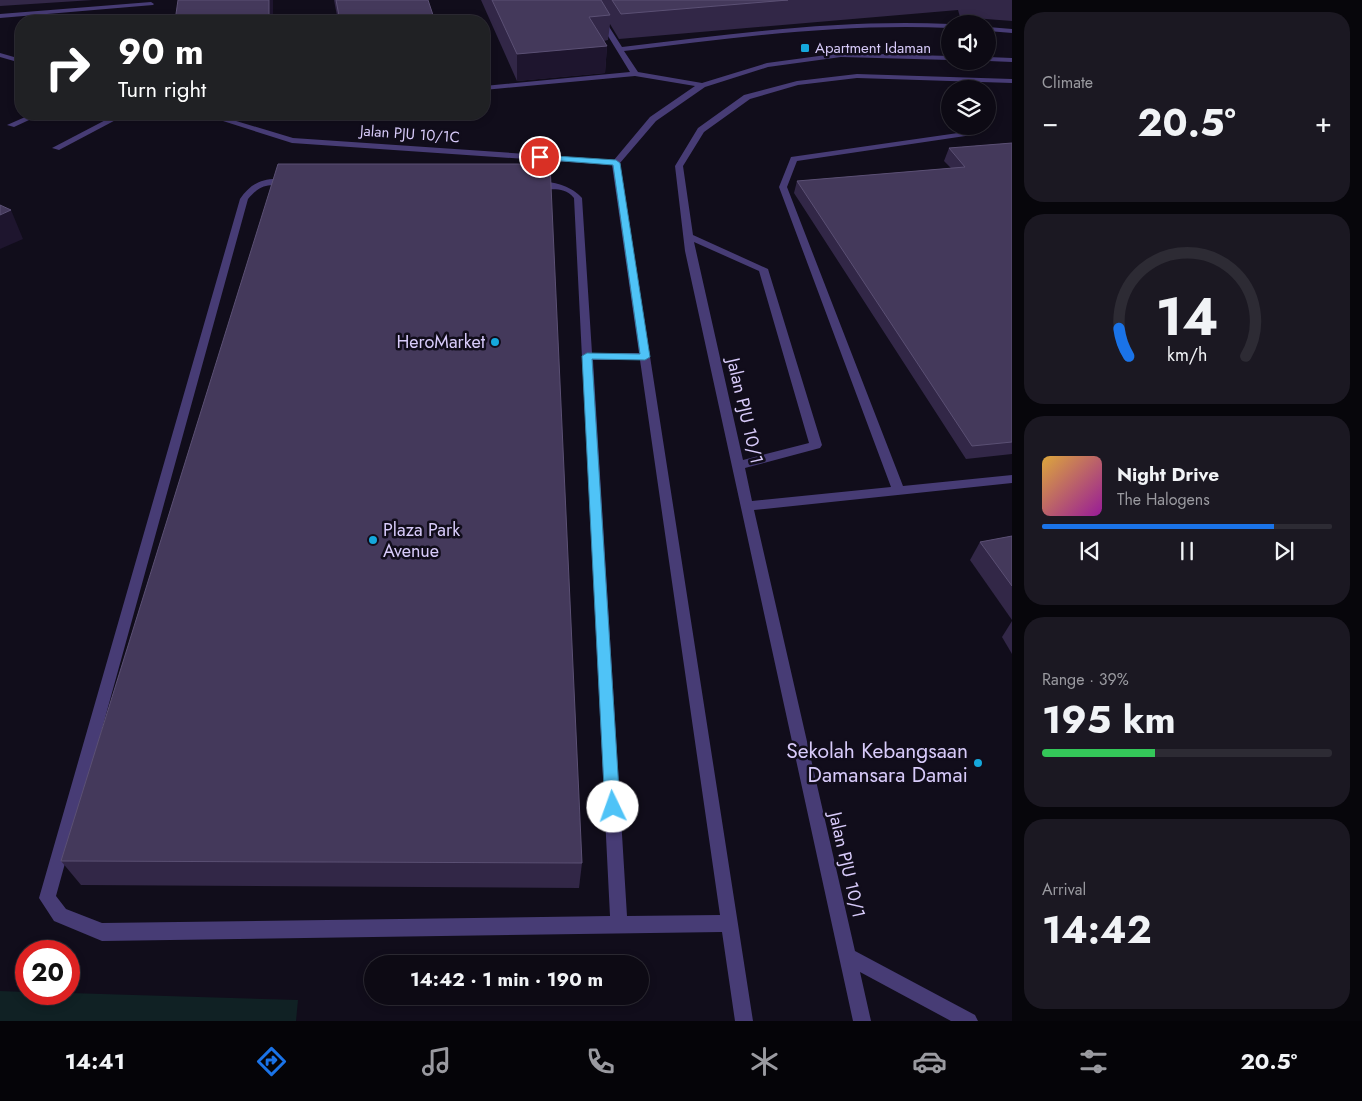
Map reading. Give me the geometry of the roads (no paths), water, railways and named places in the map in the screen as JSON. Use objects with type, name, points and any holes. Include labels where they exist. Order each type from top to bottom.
[{"type":"street","points":[[589,0],[635,74]]},
{"type":"street","points":[[0,16],[151,4]]},
{"type":"street","points":[[9,15],[15,17]]},
{"type":"street","points":[[620,49],[834,26],[892,23],[941,26]]},
{"type":"street","points":[[996,30],[1012,31]]},
{"type":"street","points":[[0,55],[15,59]]},
{"type":"street","points":[[744,1021],[616,163],[653,120],[702,85],[767,65],[841,55],[941,58]]},
{"type":"street","points":[[996,59],[1012,60]]},
{"type":"street","points":[[490,88],[635,74],[702,85]]},
{"type":"street","name":"Jalan PJU 10/1","points":[[862,1021],[688,236],[679,166],[702,130],[747,97],[797,83],[857,76],[1012,81]]},
{"type":"street","points":[[11,125],[23,120]]},
{"type":"street","points":[[56,148],[111,120]]},
{"type":"street","name":"Jalan PJU 10/1C","points":[[225,120],[292,140],[616,163]]},
{"type":"street","points":[[899,490],[783,187],[794,159],[958,135]]},
{"type":"street","points":[[304,182],[265,182],[253,187],[244,199],[47,898],[60,915],[102,932],[729,923]]},
{"type":"street","points":[[519,186],[566,188],[574,192],[578,198],[619,924]]},
{"type":"street","points":[[688,236],[762,269],[816,445],[738,466]]},
{"type":"street","points":[[587,356],[645,357]]},
{"type":"street","points":[[748,506],[1012,479]]},
{"type":"street","points":[[849,957],[969,1021]]},
{"type":"place","name":"Apartment Idaman","points":[[805,48]]},
{"type":"place","name":"HeroMarket","points":[[495,342]]},
{"type":"place","name":"Plaza Park Avenue","points":[[373,540]]},
{"type":"place","name":"Sekolah Kebangsaan Damansara Damai","points":[[978,763]]}]
